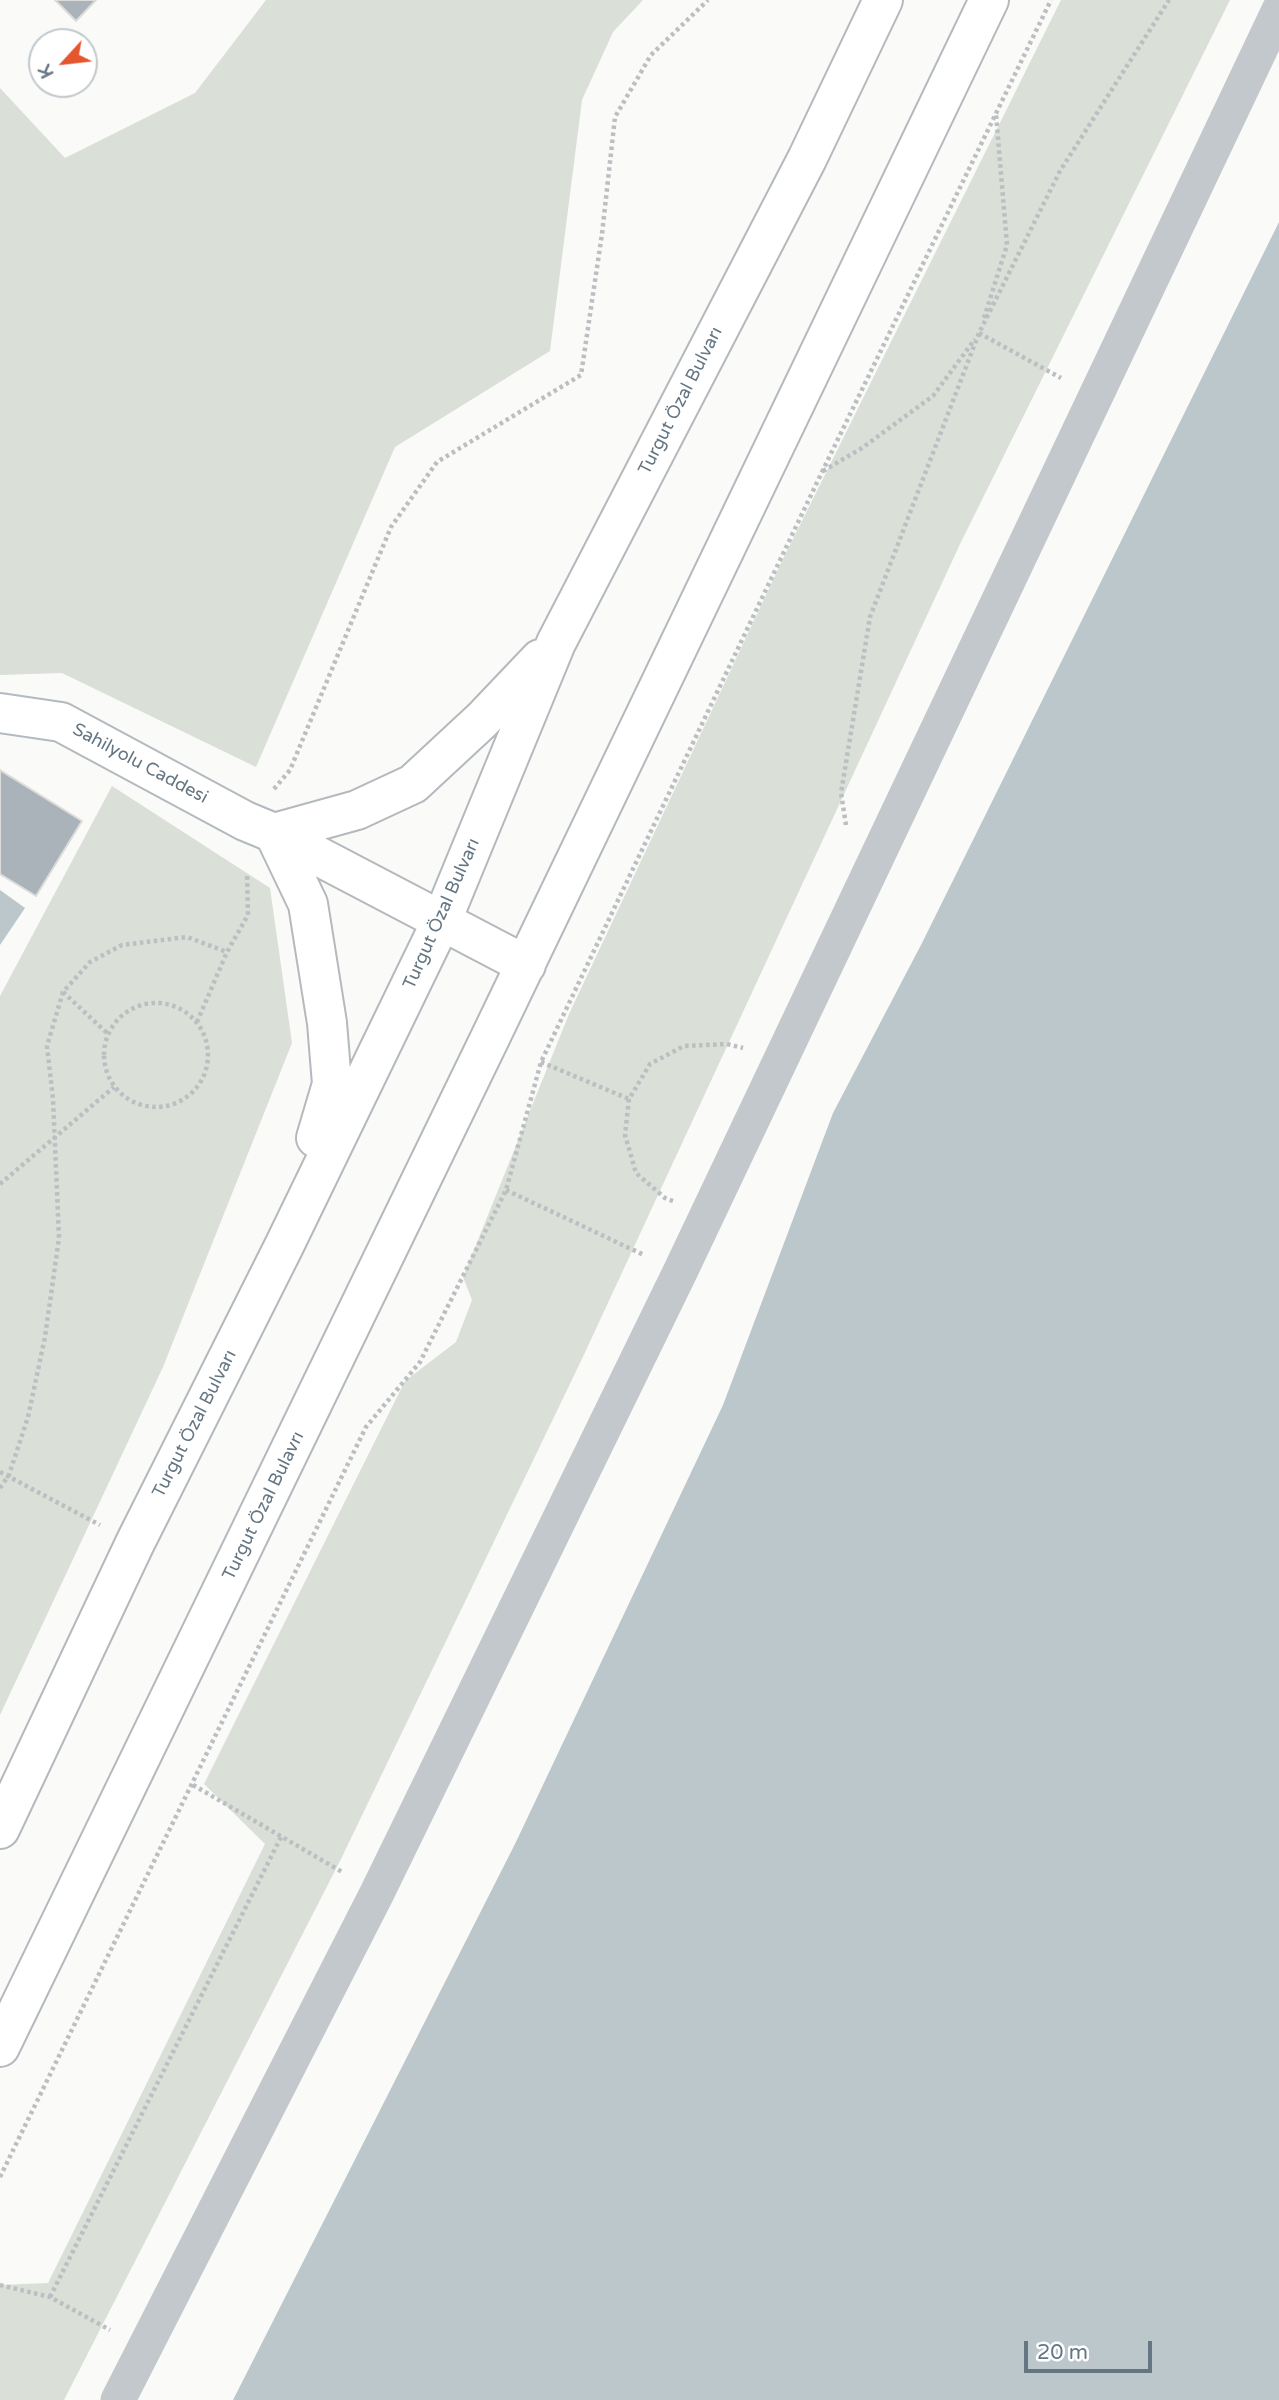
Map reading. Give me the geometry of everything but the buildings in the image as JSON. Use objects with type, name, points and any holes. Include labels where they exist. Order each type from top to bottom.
[{"type":"main road","name":"Turgut Özal Bulvarı","points":[[0,1829],[135,1543],[284,1246],[442,920],[556,642],[807,159],[884,0]]},
{"type":"main road","points":[[526,965],[989,0]]},
{"type":"main road","points":[[284,1246],[332,1084],[327,1023],[308,904],[259,827],[357,810],[413,784],[482,720],[556,642]]},
{"type":"main road","name":"Sahilyolu Caddesi","points":[[0,713],[61,722],[526,965]]},
{"type":"main road","name":"Turgut Özal Bulavrı","points":[[0,2047],[526,965]]},
{"type":"street","points":[[118,2400],[377,1894],[680,1272],[706,1212],[1279,10]]},
{"type":"path","points":[[197,1022],[228,952],[248,915],[259,827],[290,771],[391,527],[437,462],[581,375],[602,234],[615,117],[651,55],[708,0]]},
{"type":"path","points":[[0,2177],[366,1427],[420,1362],[506,1189],[541,1062],[822,472],[1051,0]]},
{"type":"path","points":[[822,472],[862,448],[933,396],[979,334],[1060,172],[1169,0]]},
{"type":"path","points":[[847,828],[841,793],[870,617],[979,334],[1007,245],[996,114]]},
{"type":"path","points":[[979,334],[1074,385],[1098,394]]},
{"type":"path","points":[[0,1488],[9,1475],[28,1417],[46,1337],[59,1238],[53,1099],[47,1046],[63,992],[90,962],[122,945],[187,937],[228,952]]},
{"type":"path","points":[[63,992],[108,1034]]},
{"type":"path","points":[[149,1003],[167,1004],[184,1010],[197,1022],[205,1036],[208,1061],[200,1084],[189,1097],[174,1105],[157,1108],[126,1098],[114,1087],[104,1060],[104,1047],[118,1018],[132,1008],[149,1003]]},
{"type":"path","points":[[706,1212],[665,1198],[636,1173],[625,1135],[629,1099],[650,1064],[684,1046],[727,1044],[757,1052],[776,1066]]},
{"type":"path","points":[[541,1062],[629,1099]]},
{"type":"path","points":[[0,1184],[114,1087]]},
{"type":"path","points":[[506,1189],[680,1272]]},
{"type":"path","points":[[0,1472],[135,1543]]},
{"type":"path","points":[[193,1785],[377,1894]]},
{"type":"path","points":[[50,2297],[281,1837]]},
{"type":"path","points":[[0,2285],[50,2297],[143,2351]]},
{"type":"shaded area","points":[[266,0],[643,0],[613,32],[582,100],[550,351],[395,447],[256,767],[62,673],[0,675],[0,88],[65,158],[195,93]]},
{"type":"shaded area","points":[[1061,0],[1230,0],[961,542],[581,1361],[340,1861],[64,2400],[0,2400],[0,2285],[48,2283],[265,1844],[204,1784],[405,1381],[456,1342],[472,1300],[463,1277],[569,1014],[783,559]]},
{"type":"shaded area","points":[[1279,222],[1279,2400],[233,2400],[515,1844],[723,1405],[833,1113],[922,943]]},
{"type":"shaded area","points":[[112,786],[270,888],[292,1043],[163,1367],[0,1715],[0,996]]},
{"type":"shaded area","points":[[0,890],[25,908],[0,945]]}]
